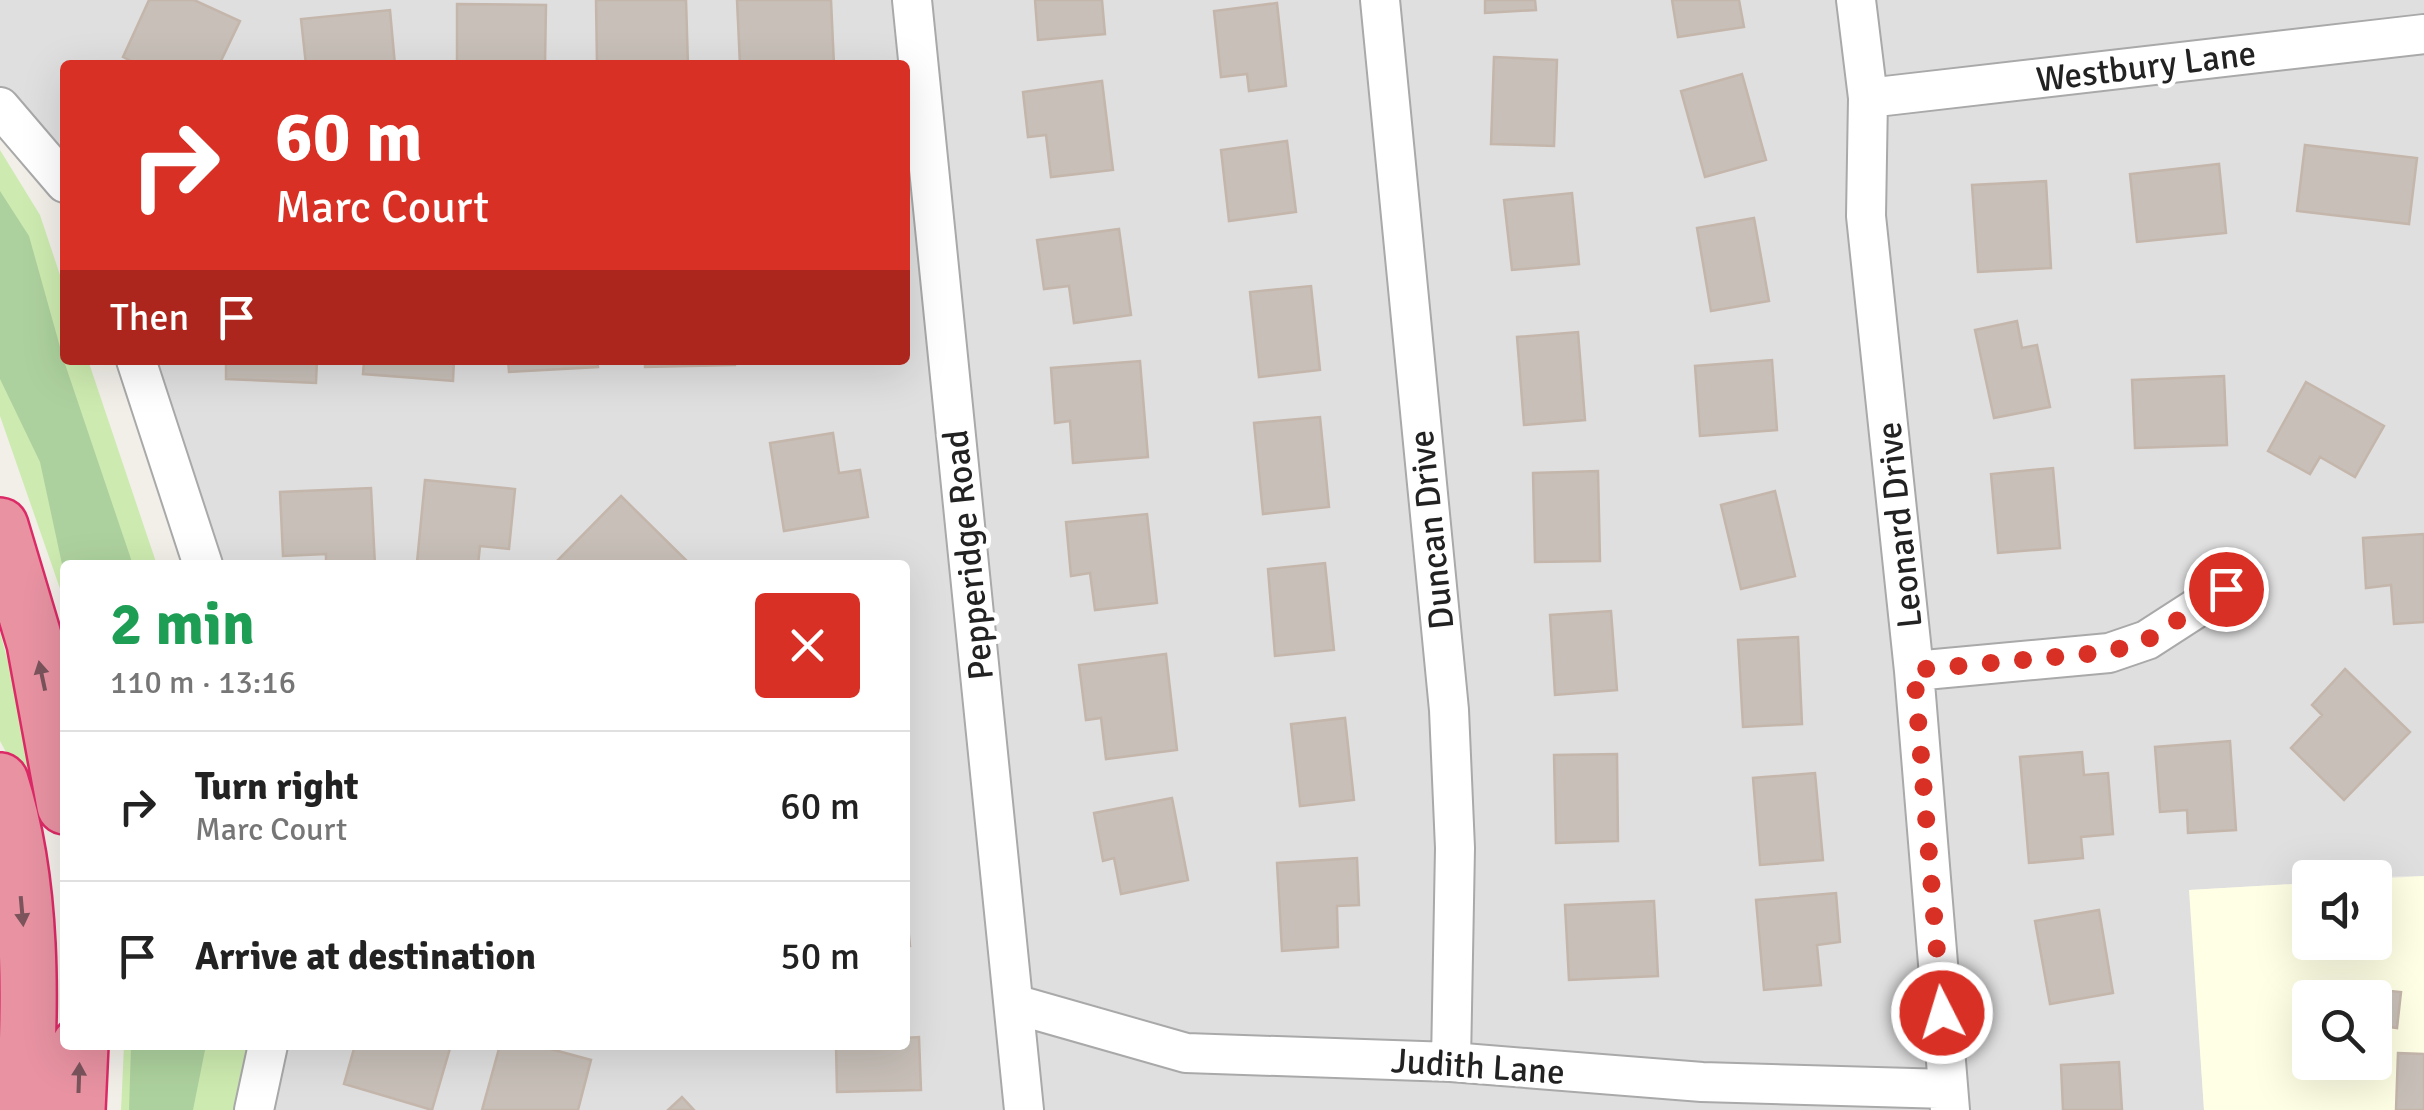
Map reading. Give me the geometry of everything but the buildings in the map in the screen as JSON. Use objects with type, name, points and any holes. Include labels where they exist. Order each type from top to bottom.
[{"type":"highway","points":[[0,526],[35,643],[60,779]]},
{"type":"highway","points":[[0,781],[15,847],[26,945],[24,1110]]},
{"type":"highway","points":[[77,1110],[80,1050]]},
{"type":"street","name":"Pepperidge Road","points":[[912,0],[917,175],[1024,1110]]},
{"type":"street","name":"Duncan Drive","points":[[1380,0],[1449,710],[1455,848],[1451,1062]]},
{"type":"street","name":"Leonard Drive","points":[[1856,0],[1868,98],[1866,216],[1914,670],[1949,1100]]},
{"type":"street","name":"Westbury Lane","points":[[1868,98],[2424,34]]},
{"type":"street","points":[[0,107],[60,178]]},
{"type":"street","points":[[138,365],[201,560]]},
{"type":"street","points":[[1914,670],[2109,652],[2147,640],[2226,589]]},
{"type":"street","name":"Judith Lane","points":[[1014,1004],[1186,1054],[1451,1062],[1949,1100]]},
{"type":"street","points":[[254,1110],[267,1050]]},
{"type":"shaded area","points":[[0,0],[2424,0],[2424,876],[2392,877],[2392,860],[2292,860],[2292,884],[2190,890],[2204,1110],[254,1110],[267,1050],[910,1050],[910,560],[201,560],[138,365],[910,365],[910,60],[60,60],[60,177],[0,106]]},
{"type":"shaded area","points":[[2424,876],[2424,1110],[2204,1110],[2189,890],[2292,884],[2292,960],[2392,960],[2392,878]]},
{"type":"green space","points":[[0,150],[40,215],[60,275],[60,365],[90,365],[155,560],[60,560],[60,589],[0,416]]},
{"type":"green space","points":[[0,191],[29,236],[60,347],[60,365],[65,365],[131,560],[61,560],[40,462],[0,379]]},
{"type":"green space","points":[[0,632],[28,736],[54,919],[43,928],[13,765],[0,741]]},
{"type":"green space","points":[[124,1050],[251,1050],[238,1110],[121,1110]]},
{"type":"green space","points":[[131,1050],[205,1050],[193,1110],[129,1110]]},
{"type":"route","points":[[1942,1013],[1914,670],[2109,652],[2147,640],[2226,589]]}]
